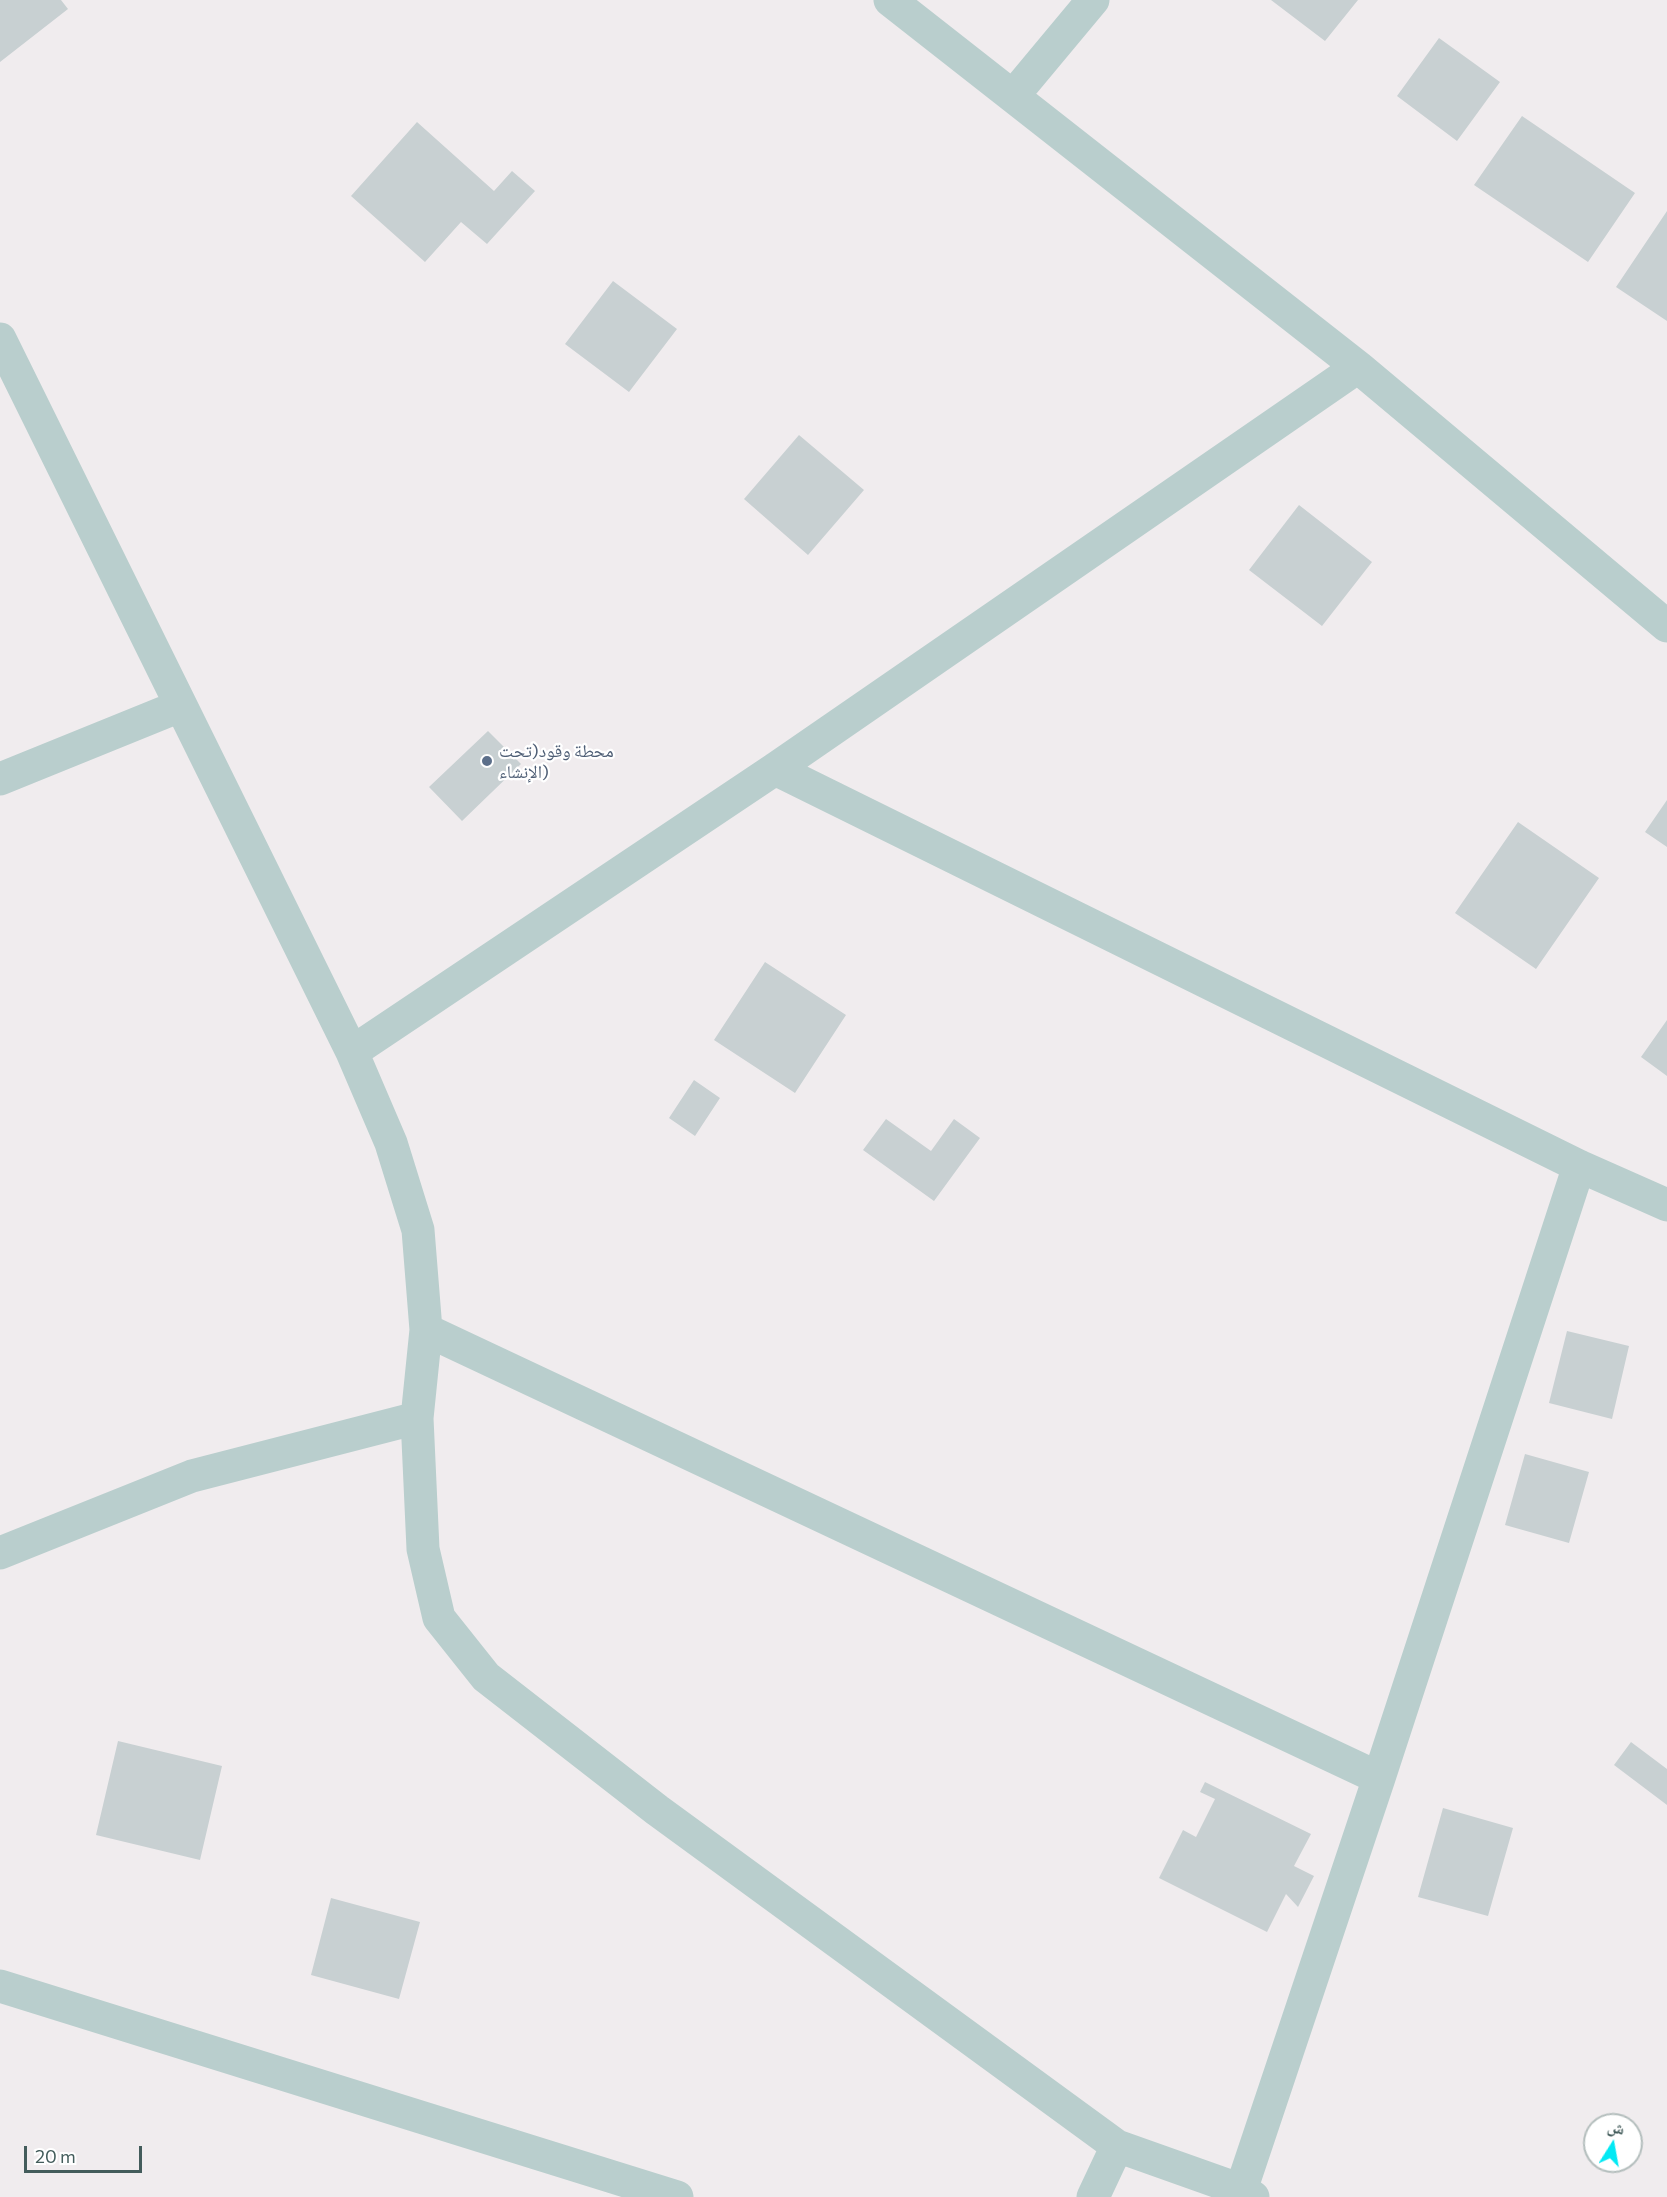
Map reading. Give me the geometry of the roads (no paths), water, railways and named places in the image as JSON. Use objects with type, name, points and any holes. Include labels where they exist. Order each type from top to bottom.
[{"type":"street","points":[[890,0],[1358,367],[1667,626]]},
{"type":"street","points":[[1013,96],[1093,0]]},
{"type":"street","points":[[0,339],[352,1052],[391,1143],[418,1230],[426,1330],[417,1418],[423,1549],[438,1618],[486,1677],[657,1810],[1117,2146],[1247,2193],[1379,1778],[1579,1166]]},
{"type":"street","points":[[352,1052],[775,769],[1358,367]]},
{"type":"street","points":[[0,779],[180,706]]},
{"type":"street","points":[[775,769],[1579,1166],[1667,1205]]},
{"type":"street","points":[[426,1330],[1379,1778]]},
{"type":"street","points":[[0,1553],[192,1476],[417,1418]]},
{"type":"street","points":[[0,1986],[677,2197]]},
{"type":"street","points":[[1093,2197],[1117,2146]]},
{"type":"place","name":"محطة وقود(تحت الإنشاء)","points":[[487,761]]}]
